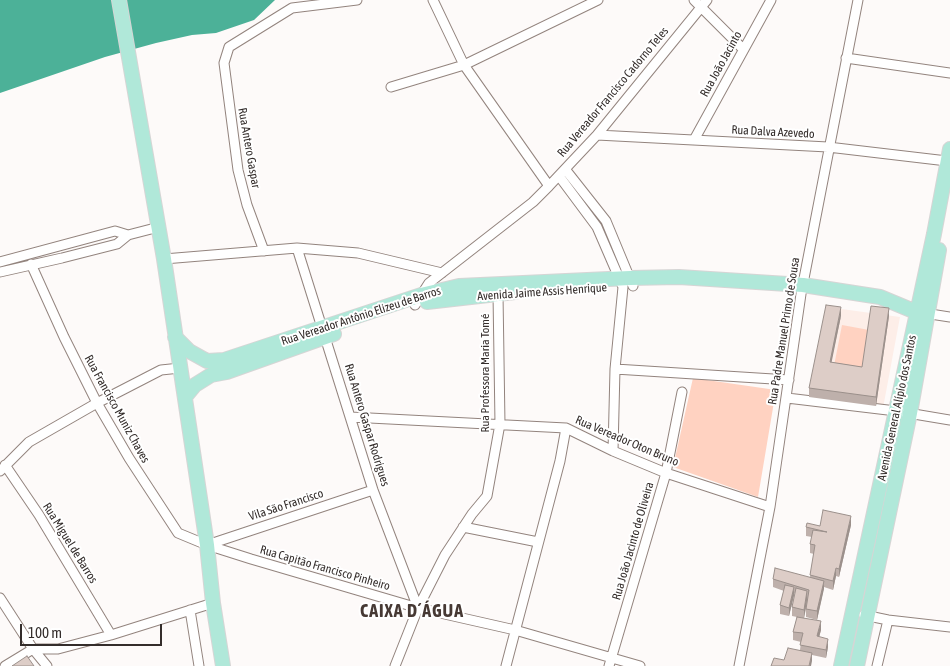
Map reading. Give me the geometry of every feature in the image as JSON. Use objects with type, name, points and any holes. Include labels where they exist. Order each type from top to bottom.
[{"type":"main road","points":[[119,0],[164,259],[207,545],[213,603],[223,666]]},
{"type":"main road","name":"Avenida General Alípio dos Santos","points":[[922,313],[949,155]]},
{"type":"main road","name":"Avenida General Alípio dos Santos","points":[[857,666],[868,616],[922,313],[950,186]]},
{"type":"main road","name":"Avenida Jaime Assis Henrique","points":[[185,397],[196,385],[211,375],[227,372],[324,332],[418,300],[427,302],[626,282],[802,290],[878,306],[896,304],[922,313]]},
{"type":"main road","name":"Rua Vereador Antônio Elizeu de Barros","points":[[418,300],[460,286],[626,282]]},
{"type":"main road","name":"Rua Vereador Antônio Elizeu de Barros","points":[[180,368],[207,361],[224,360],[324,332]]},
{"type":"main road","points":[[175,337],[189,350],[207,361]]},
{"type":"main road","points":[[180,368],[192,374],[211,375]]},
{"type":"main road","name":"Avenida General Alípio dos Santos","points":[[841,666],[903,412]]},
{"type":"street","name":"Rua Antero Gaspar","points":[[264,251],[238,170],[224,63],[229,48],[292,8],[358,0]]},
{"type":"street","points":[[433,0],[464,65],[549,186]]},
{"type":"street","points":[[391,87],[464,65],[598,0]]},
{"type":"street","name":"Rua Vereador Francisco Cadorno Teles","points":[[418,300],[429,283],[534,202],[562,173],[597,135],[697,4],[707,0]]},
{"type":"street","name":"Rua João Jacinto","points":[[694,140],[771,0]]},
{"type":"street","name":"Rua Padre Manuel Primo de Sousa","points":[[739,666],[770,507],[802,290],[828,147],[858,0]]},
{"type":"street","points":[[697,4],[743,49]]},
{"type":"street","points":[[846,58],[950,73]]},
{"type":"street","name":"Rua Dalva Azevedo","points":[[597,135],[949,155]]},
{"type":"street","points":[[562,173],[606,221],[626,282],[615,369],[613,451]]},
{"type":"street","points":[[0,272],[118,244],[128,235],[159,227]]},
{"type":"street","points":[[0,262],[115,231],[128,235]]},
{"type":"street","points":[[164,259],[297,248],[358,253],[442,273]]},
{"type":"street","name":"Rua Antero Gaspar Rodrigues","points":[[297,248],[373,490],[418,608]]},
{"type":"street","name":"Rua Francisco Muniz Chaves","points":[[31,264],[64,338],[97,403],[129,458],[178,533],[207,545]]},
{"type":"street","name":"Rua Professora Maria Tomé","points":[[395,666],[418,608],[445,555],[472,514],[487,496],[500,424],[498,294]]},
{"type":"street","points":[[922,313],[950,316]]},
{"type":"street","points":[[2,468],[29,442],[97,403],[161,370],[180,368]]},
{"type":"street","points":[[615,369],[788,380]]},
{"type":"street","name":"Rua João Jacinto de Oliveira","points":[[610,662],[666,473],[682,392]]},
{"type":"street","points":[[787,398],[903,412],[950,420]]},
{"type":"street","name":"Rua Vereador Oton Bruno","points":[[350,417],[566,428],[613,451],[666,473],[770,507]]},
{"type":"street","points":[[506,666],[560,461],[566,428]]},
{"type":"street","name":"Rua Miguel de Barros","points":[[2,468],[39,515],[111,635]]},
{"type":"street","name":"Vila São Francisco","points":[[207,545],[373,490]]},
{"type":"street","points":[[463,527],[538,542]]},
{"type":"street","name":"Rua Capitão Francisco Pinheiro","points":[[207,545],[418,608],[515,630],[610,662],[640,666]]},
{"type":"street","points":[[0,598],[33,649],[47,666]]},
{"type":"street","points":[[5,666],[33,649],[58,649],[111,635],[213,603]]},
{"type":"street","points":[[190,610],[199,666]]},
{"type":"street","points":[[854,613],[888,620],[950,627]]},
{"type":"street","points":[[877,666],[888,620]]},
{"type":"shaded area","points":[[0,0],[275,0],[254,20],[216,33],[192,35],[105,57],[0,93]]},
{"type":"shaded area","points":[[827,307],[900,317],[883,408],[808,399]]},
{"type":"shaded area","points":[[842,325],[869,330],[862,376],[833,371]]},
{"type":"shaded area","points":[[693,378],[776,390],[758,497],[673,467]]},
{"type":"building","points":[[826,305],[841,307],[830,362],[862,367],[871,306],[889,308],[876,397],[809,388]]},
{"type":"building","points":[[823,510],[851,516],[839,569],[836,568],[833,581],[810,575],[815,545],[810,544],[813,530],[827,532],[806,527],[807,523],[820,526]]},
{"type":"building","points":[[775,568],[824,581],[817,611],[806,609],[809,590],[773,579]]},
{"type":"building","points":[[785,585],[794,587],[789,608],[780,605]]},
{"type":"building","points":[[796,588],[807,591],[804,610],[792,607]]},
{"type":"building","points":[[797,617],[821,621],[817,636],[828,639],[826,650],[800,645],[803,633],[793,632]]},
{"type":"building","points":[[788,648],[812,653],[809,666],[771,666],[774,658],[784,660]]},
{"type":"building","points":[[27,656],[34,666],[12,666]]},
{"type":"district","name":"CAIXA D´ÁGUA","points":[[412,611]]}]
